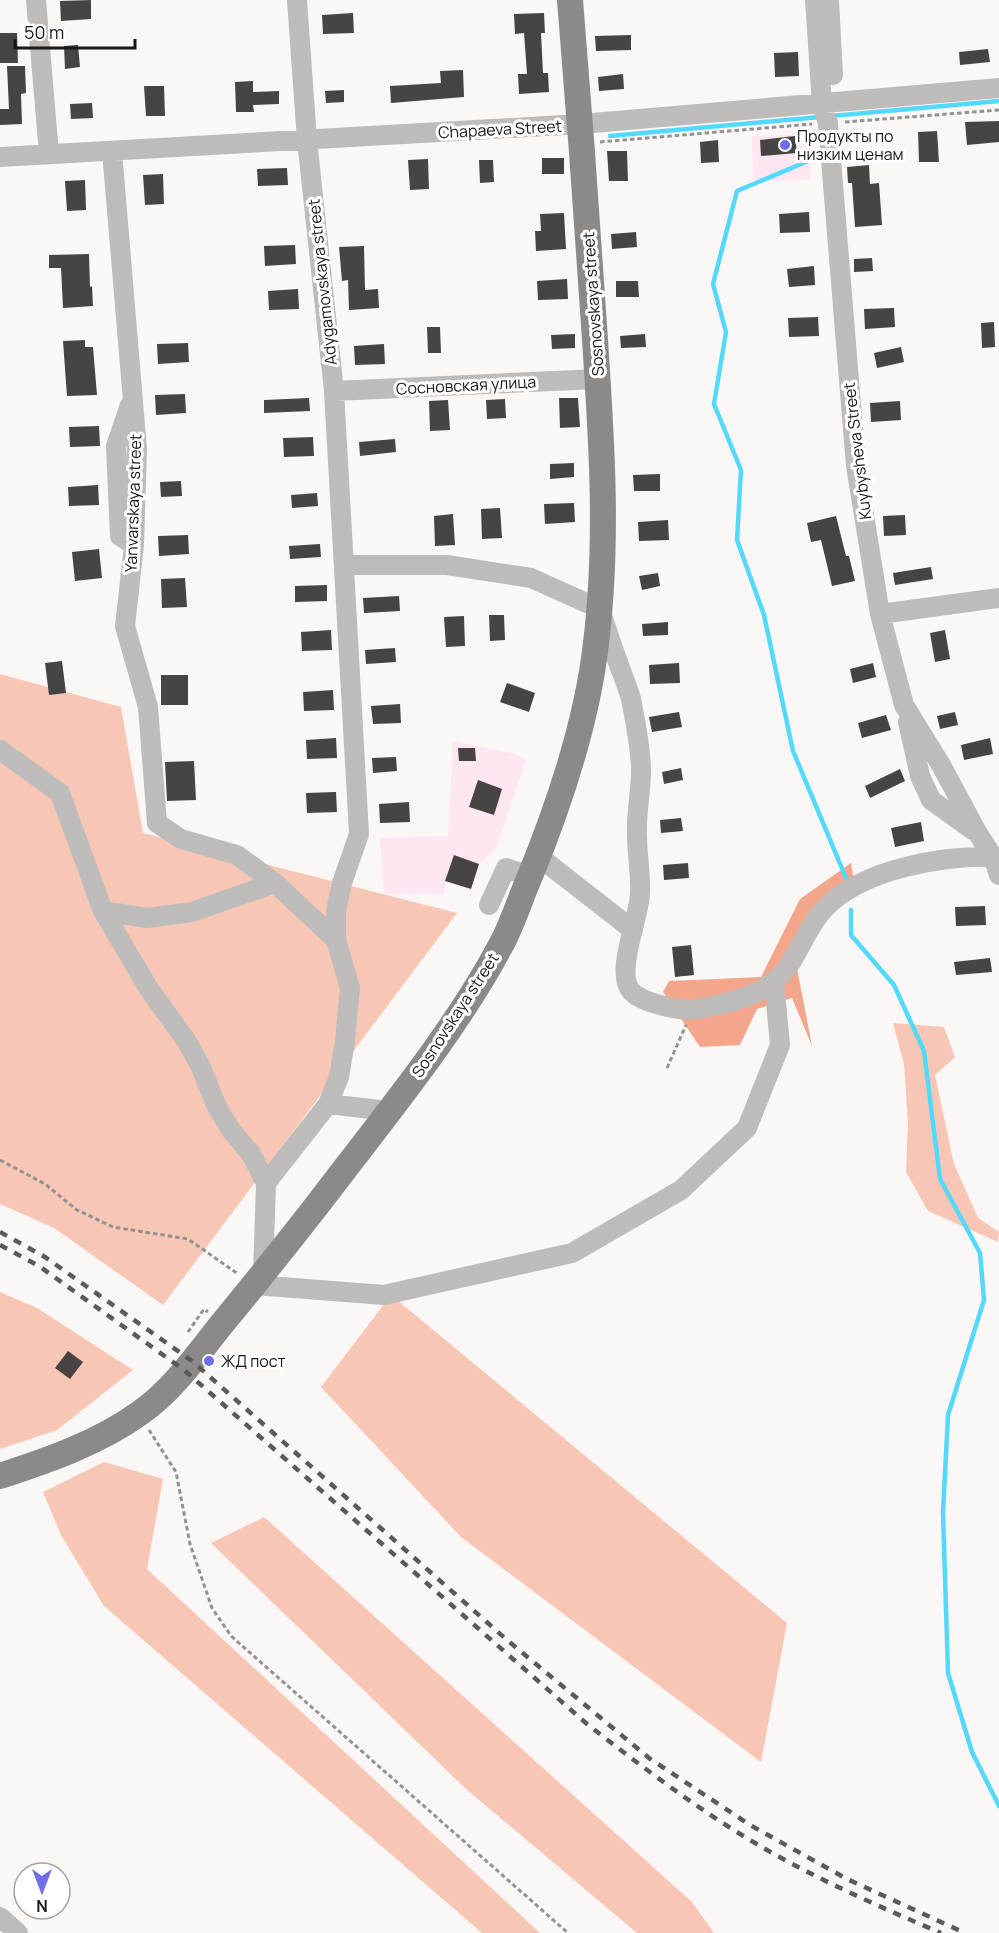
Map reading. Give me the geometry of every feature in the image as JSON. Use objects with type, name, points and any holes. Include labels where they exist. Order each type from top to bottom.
[{"type":"main road","name":"Sosnovskaya street","points":[[0,1476],[61,1456],[99,1438],[138,1415],[154,1402],[188,1365],[259,1280],[388,1112],[476,988],[503,942],[534,866],[567,774],[582,717],[596,647],[603,538],[598,380],[570,0]]},
{"type":"street","points":[[36,0],[49,154]]},
{"type":"street","name":"Adygamovskaya street","points":[[297,0],[307,140],[334,391],[359,834],[336,910],[336,940]]},
{"type":"street","name":"Kuybysheva Street","points":[[815,0],[828,103],[856,466],[880,614],[904,705],[941,765],[976,832],[997,863]]},
{"type":"street","points":[[828,103],[829,0]]},
{"type":"street","name":"Chapaeva Street","points":[[0,157],[307,140],[581,134],[828,103],[999,88]]},
{"type":"street","name":"Yanvarskaya street","points":[[111,151],[134,394],[136,449],[134,545],[125,626],[148,707],[157,823],[181,839],[237,855],[275,883]]},
{"type":"street","name":"Сосновская улица","points":[[334,391],[598,380]]},
{"type":"street","points":[[344,565],[447,565],[531,578],[600,609]]},
{"type":"street","points":[[880,614],[999,598]]},
{"type":"street","name":"Sosnovskaya street","points":[[600,609],[631,698],[641,770],[636,832],[640,895],[624,973],[631,991],[650,1001],[693,1010]]},
{"type":"street","points":[[886,636],[913,610]]},
{"type":"street","points":[[0,750],[60,793],[103,911],[149,989],[186,1040],[200,1065],[217,1107],[231,1130],[251,1154],[266,1183],[259,1280],[384,1294],[572,1253],[681,1190],[747,1128],[780,1046],[774,981]]},
{"type":"street","points":[[693,1010],[735,1001],[755,993],[774,981],[788,967],[800,944],[824,909],[850,889],[885,874],[949,859],[997,863]]},
{"type":"street","points":[[489,905],[506,868],[534,866],[633,930]]},
{"type":"street","points":[[103,911],[147,918],[192,912],[275,883],[336,940],[350,988],[339,1077],[328,1104],[266,1183]]},
{"type":"street","points":[[328,1104],[388,1112]]},
{"type":"street","points":[[0,1917],[18,1933]]},
{"type":"path","points":[[581,134],[828,123],[999,110]]},
{"type":"path","points":[[667,1068],[693,1010]]},
{"type":"path","points":[[0,1160],[45,1185],[77,1210],[113,1227],[188,1239],[259,1280]]},
{"type":"path","points":[[138,1415],[176,1472],[190,1544],[212,1608],[231,1636],[568,1933]]},
{"type":"shaded area","points":[[806,134],[811,179],[753,182],[752,136]]},
{"type":"shaded area","points":[[0,674],[121,707],[143,833],[457,913],[163,1305],[54,1228],[0,1204]]},
{"type":"shaded area","points":[[453,741],[515,754],[526,760],[496,848],[479,864],[471,889],[446,881],[444,894],[384,894],[380,838],[448,836]]},
{"type":"shaded area","points":[[851,863],[854,882],[793,948],[812,1046],[792,998],[757,1009],[740,1045],[700,1047],[663,992],[669,981],[761,977],[800,899]]},
{"type":"shaded area","points":[[893,1023],[944,1027],[955,1057],[935,1075],[954,1164],[978,1218],[999,1232],[998,1242],[928,1211],[906,1172],[908,1123],[904,1064]]},
{"type":"shaded area","points":[[0,1292],[37,1308],[133,1370],[57,1430],[0,1449]]},
{"type":"shaded area","points":[[391,1295],[787,1623],[761,1762],[461,1537],[321,1387]]},
{"type":"shaded area","points":[[104,1462],[163,1479],[147,1569],[540,1933],[482,1933],[104,1606],[61,1535],[43,1492]]},
{"type":"shaded area","points":[[264,1517],[692,1902],[714,1933],[637,1933],[466,1789],[211,1543]]},
{"type":"building","points":[[91,0],[91,19],[61,21],[60,1]]},
{"type":"building","points":[[353,13],[354,33],[323,34],[322,15]]},
{"type":"building","points":[[544,13],[545,33],[541,33],[543,73],[548,73],[549,92],[519,94],[518,74],[527,74],[524,33],[515,34],[514,14]]},
{"type":"building","points":[[0,33],[17,33],[18,63],[0,63]]},
{"type":"building","points":[[631,35],[631,50],[596,51],[595,36]]},
{"type":"building","points":[[78,45],[80,67],[65,69],[64,46]]},
{"type":"building","points":[[988,49],[990,62],[960,65],[959,52]]},
{"type":"building","points":[[798,52],[799,76],[775,77],[774,53]]},
{"type":"building","points":[[7,66],[25,66],[26,93],[21,94],[22,124],[0,125],[0,109],[9,109]]},
{"type":"building","points":[[463,70],[464,97],[391,103],[390,86],[441,83],[440,71]]},
{"type":"building","points":[[623,74],[624,89],[599,91],[598,77]]},
{"type":"building","points":[[253,81],[253,92],[279,91],[279,104],[253,105],[254,112],[236,112],[235,82]]},
{"type":"building","points":[[144,86],[164,86],[165,116],[146,116]]},
{"type":"building","points":[[344,90],[344,102],[326,103],[325,91]]},
{"type":"building","points":[[92,103],[93,118],[71,119],[70,104]]},
{"type":"building","points":[[999,121],[999,142],[967,145],[965,122]]},
{"type":"building","points":[[937,131],[939,162],[919,162],[918,132]]},
{"type":"building","points":[[795,136],[797,153],[761,156],[760,140]]},
{"type":"building","points":[[718,140],[719,162],[701,163],[700,142]]},
{"type":"building","points":[[607,151],[627,151],[628,181],[609,181]]},
{"type":"building","points":[[542,158],[564,158],[564,174],[542,174]]},
{"type":"building","points":[[428,159],[429,189],[410,190],[408,160]]},
{"type":"building","points":[[479,160],[493,160],[494,182],[480,183]]},
{"type":"building","points":[[869,165],[870,184],[879,183],[882,225],[855,227],[852,183],[848,183],[847,167]]},
{"type":"building","points":[[287,168],[288,185],[258,186],[257,169]]},
{"type":"building","points":[[163,174],[164,204],[145,205],[143,175]]},
{"type":"building","points":[[85,180],[86,210],[67,211],[65,181]]},
{"type":"building","points":[[809,212],[810,232],[780,233],[779,214]]},
{"type":"building","points":[[564,213],[566,249],[536,251],[535,231],[541,231],[540,214]]},
{"type":"building","points":[[636,232],[637,247],[612,249],[611,234]]},
{"type":"building","points":[[295,245],[296,264],[265,266],[264,246]]},
{"type":"building","points":[[364,246],[365,290],[378,289],[379,308],[349,310],[348,280],[342,281],[339,247]]},
{"type":"building","points":[[89,254],[93,306],[63,308],[61,268],[49,268],[49,255]]},
{"type":"building","points":[[872,258],[873,271],[854,272],[854,259]]},
{"type":"building","points":[[814,266],[815,285],[789,287],[787,269]]},
{"type":"building","points":[[567,279],[568,299],[538,300],[537,281]]},
{"type":"building","points":[[616,281],[638,281],[639,297],[616,297]]},
{"type":"building","points":[[298,289],[299,309],[269,310],[268,291]]},
{"type":"building","points":[[894,308],[895,327],[865,329],[864,309]]},
{"type":"building","points":[[818,317],[819,336],[789,337],[788,318]]},
{"type":"building","points":[[994,322],[995,347],[982,348],[981,323]]},
{"type":"building","points":[[427,327],[440,327],[441,353],[428,353]]},
{"type":"building","points":[[575,334],[575,348],[552,349],[551,335]]},
{"type":"building","points":[[645,334],[646,347],[621,348],[620,336]]},
{"type":"building","points":[[85,340],[85,347],[93,347],[97,395],[67,396],[63,341]]},
{"type":"building","points":[[188,343],[189,362],[158,364],[157,344]]},
{"type":"building","points":[[384,344],[385,364],[355,365],[354,346]]},
{"type":"building","points":[[901,347],[904,362],[877,368],[874,353]]},
{"type":"building","points":[[185,394],[186,413],[156,415],[155,395]]},
{"type":"building","points":[[309,398],[310,411],[264,413],[264,400]]},
{"type":"building","points":[[559,398],[578,398],[580,427],[560,428]]},
{"type":"building","points":[[505,399],[506,418],[487,419],[486,400]]},
{"type":"building","points":[[448,400],[450,430],[430,431],[429,401]]},
{"type":"building","points":[[900,401],[901,420],[871,422],[870,403]]},
{"type":"building","points":[[99,426],[100,446],[70,447],[69,427]]},
{"type":"building","points":[[313,437],[314,456],[284,457],[283,438]]},
{"type":"building","points":[[395,439],[396,452],[360,456],[359,442]]},
{"type":"building","points":[[574,463],[574,477],[550,479],[550,464]]},
{"type":"building","points":[[660,474],[660,491],[634,491],[633,475]]},
{"type":"building","points":[[181,481],[182,496],[161,497],[160,482]]},
{"type":"building","points":[[98,485],[99,505],[69,506],[68,487]]},
{"type":"building","points":[[317,493],[318,506],[292,508],[291,495]]},
{"type":"building","points":[[574,503],[575,522],[545,524],[544,504]]},
{"type":"building","points":[[500,508],[502,538],[482,539],[481,509]]},
{"type":"building","points":[[453,514],[455,545],[435,546],[434,516]]},
{"type":"building","points":[[905,515],[906,535],[884,536],[883,516]]},
{"type":"building","points":[[836,516],[855,581],[832,586],[821,540],[811,542],[807,523]]},
{"type":"building","points":[[668,520],[669,540],[639,541],[638,522]]},
{"type":"building","points":[[188,535],[189,554],[159,556],[158,536]]},
{"type":"building","points":[[320,544],[321,557],[290,559],[289,546]]},
{"type":"building","points":[[99,549],[102,578],[75,581],[72,552]]},
{"type":"building","points":[[931,567],[933,579],[895,585],[893,573]]},
{"type":"building","points":[[658,573],[660,586],[642,590],[639,576]]},
{"type":"building","points":[[185,578],[187,607],[162,608],[161,579]]},
{"type":"building","points":[[327,585],[327,601],[295,602],[295,586]]},
{"type":"building","points":[[399,596],[400,611],[364,613],[363,598]]},
{"type":"building","points":[[489,615],[504,615],[505,640],[490,641]]},
{"type":"building","points":[[464,616],[465,646],[446,647],[444,617]]},
{"type":"building","points":[[668,622],[668,635],[643,636],[642,624]]},
{"type":"building","points":[[331,630],[332,650],[302,651],[301,632]]},
{"type":"building","points":[[945,630],[950,659],[935,662],[930,633]]},
{"type":"building","points":[[395,648],[396,662],[366,664],[365,650]]},
{"type":"building","points":[[62,661],[66,693],[49,695],[45,663]]},
{"type":"building","points":[[679,663],[680,683],[650,684],[649,665]]},
{"type":"building","points":[[873,663],[876,677],[853,683],[850,669]]},
{"type":"building","points":[[161,675],[188,675],[188,705],[161,705]]},
{"type":"building","points":[[507,683],[535,693],[529,712],[500,702]]},
{"type":"building","points":[[333,690],[334,710],[304,711],[303,692]]},
{"type":"building","points":[[400,704],[401,723],[373,724],[371,706]]},
{"type":"building","points":[[679,712],[682,727],[652,732],[649,717]]},
{"type":"building","points":[[955,712],[958,725],[940,729],[937,716]]},
{"type":"building","points":[[886,715],[891,730],[862,738],[858,723]]},
{"type":"building","points":[[336,738],[337,758],[307,759],[306,740]]},
{"type":"building","points":[[990,738],[993,754],[964,760],[961,745]]},
{"type":"building","points":[[458,748],[475,748],[476,761],[459,761]]},
{"type":"building","points":[[396,757],[397,771],[373,773],[372,758]]},
{"type":"building","points":[[194,761],[196,800],[167,801],[165,762]]},
{"type":"building","points":[[681,768],[683,780],[664,784],[662,772]]},
{"type":"building","points":[[900,769],[905,781],[870,798],[865,786]]},
{"type":"building","points":[[478,780],[502,789],[494,815],[469,807]]},
{"type":"building","points":[[336,792],[337,812],[307,813],[306,793]]},
{"type":"building","points":[[409,802],[410,822],[380,823],[379,804]]},
{"type":"building","points":[[681,818],[683,831],[661,833],[660,820]]},
{"type":"building","points":[[921,822],[924,841],[895,847],[891,828]]},
{"type":"building","points":[[454,855],[479,864],[471,889],[445,881]]},
{"type":"building","points":[[688,863],[689,878],[664,880],[663,865]]},
{"type":"building","points":[[985,906],[986,925],[956,926],[955,907]]},
{"type":"building","points":[[691,945],[694,975],[675,977],[672,947]]},
{"type":"building","points":[[990,958],[992,972],[956,975],[954,962]]},
{"type":"building","points":[[68,1351],[83,1362],[70,1379],[55,1368]]},
{"type":"waterway","points":[[831,116],[999,101]]},
{"type":"waterway","points":[[610,136],[820,117]]},
{"type":"waterway","points":[[813,159],[737,191],[713,284],[726,332],[714,404],[741,470],[737,540],[764,615],[793,751],[846,878]]},
{"type":"waterway","points":[[851,910],[851,935],[894,985],[924,1051],[940,1179],[980,1253],[984,1300],[948,1415],[943,1513],[948,1673],[972,1752],[999,1806]]},
{"type":"railway","points":[[0,1232],[45,1257],[192,1361],[507,1640],[649,1758],[750,1825],[847,1879],[965,1933]]},
{"type":"railway","points":[[0,1245],[39,1266],[184,1370],[587,1724],[669,1786],[711,1816],[777,1856],[846,1891],[941,1933]]},
{"type":"place","name":"Продукты по низким ценам","points":[[785,145]]},
{"type":"place","name":"ЖД пост","points":[[209,1361]]}]
